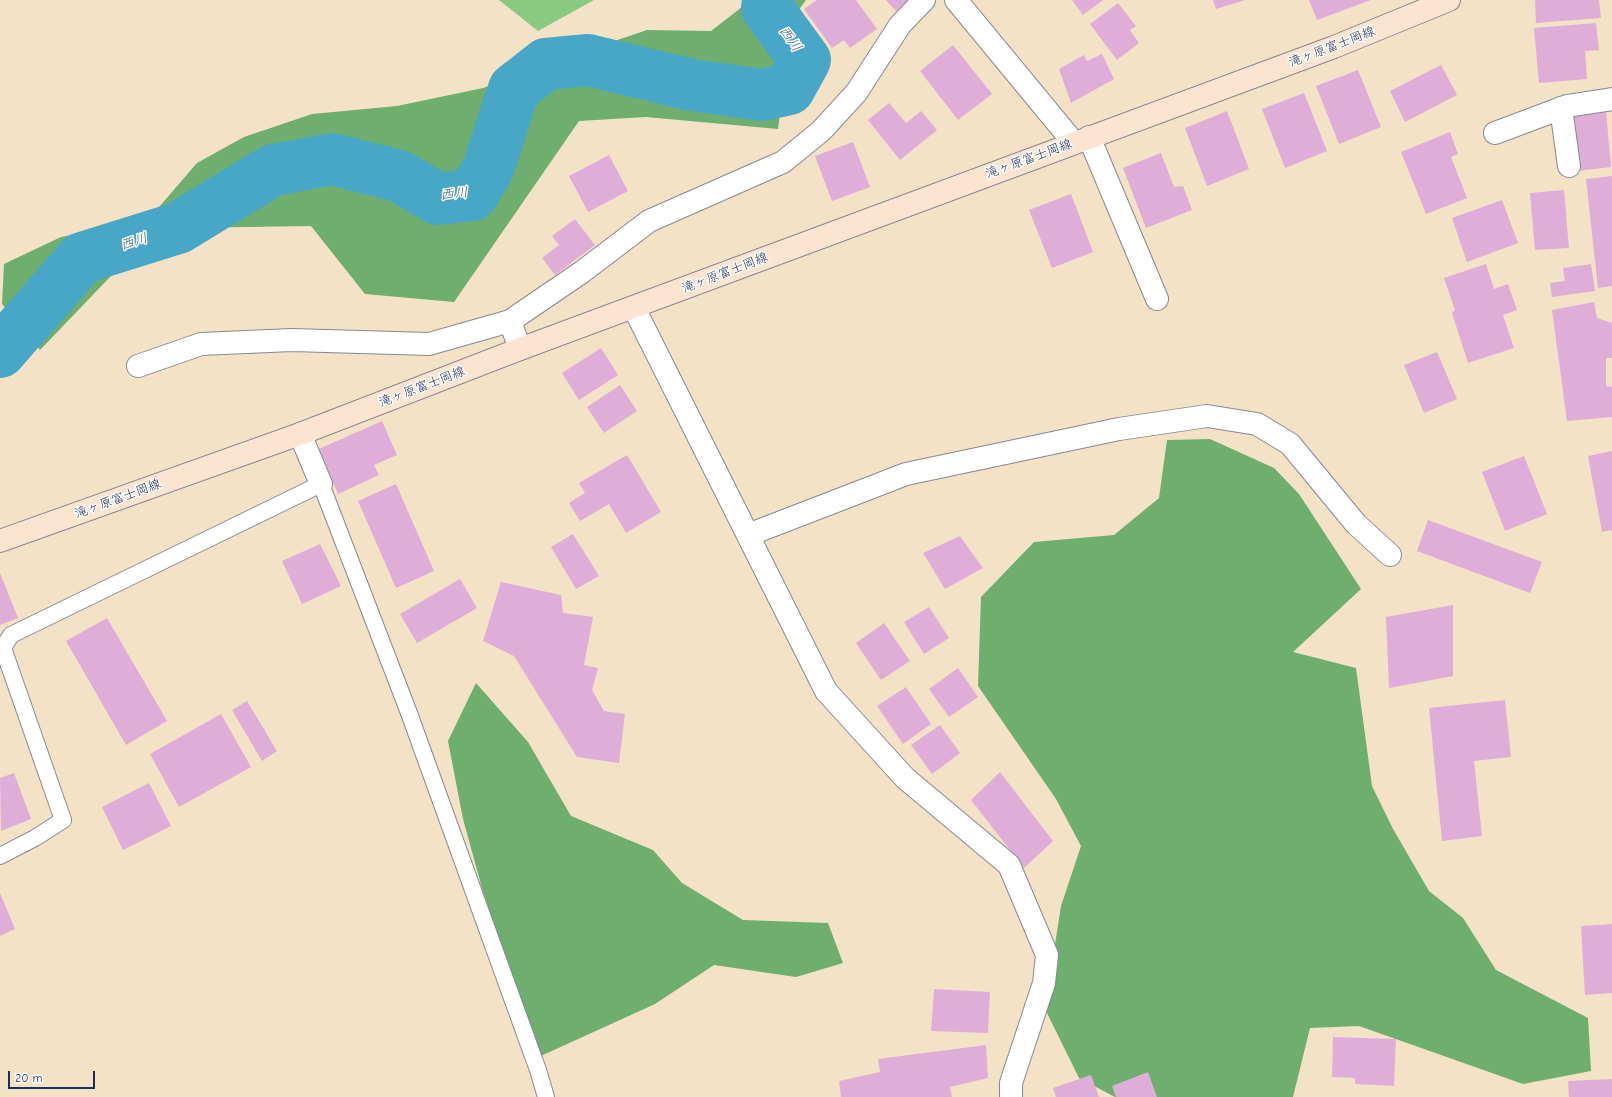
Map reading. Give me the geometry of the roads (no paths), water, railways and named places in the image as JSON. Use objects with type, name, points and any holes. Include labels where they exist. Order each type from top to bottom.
[{"type":"main road","name":"滝ヶ原富士岡線","points":[[0,541],[300,434],[520,349],[634,308],[1081,140],[1334,47],[1448,0]]},
{"type":"street","points":[[138,366],[201,344],[292,340],[429,344],[510,321],[582,272],[649,221],[783,162],[821,131],[856,93],[900,25],[924,0]]},
{"type":"street","points":[[956,0],[1081,140],[1157,299]]},
{"type":"street","points":[[1495,133],[1561,108],[1612,99]]},
{"type":"street","points":[[1561,108],[1569,166]]},
{"type":"street","points":[[634,308],[826,691],[905,778],[1009,865],[1047,955],[1044,983],[1011,1083],[1011,1097]]},
{"type":"street","points":[[510,321],[520,349]]},
{"type":"street","points":[[748,535],[906,474],[1119,429],[1207,416],[1257,424],[1290,444],[1356,524],[1390,555]]},
{"type":"street","points":[[300,434],[321,484]]},
{"type":"lane","points":[[0,856],[35,838],[63,820],[3,648],[11,635],[321,484],[408,713],[538,1070],[546,1097]]},
{"type":"waterway","name":"西川","points":[[0,352],[82,258],[178,228],[273,170],[332,159],[399,176],[438,199],[472,195],[488,169],[514,89],[546,64],[588,60],[692,85],[762,95],[789,89],[805,60],[767,8],[768,0]]}]
